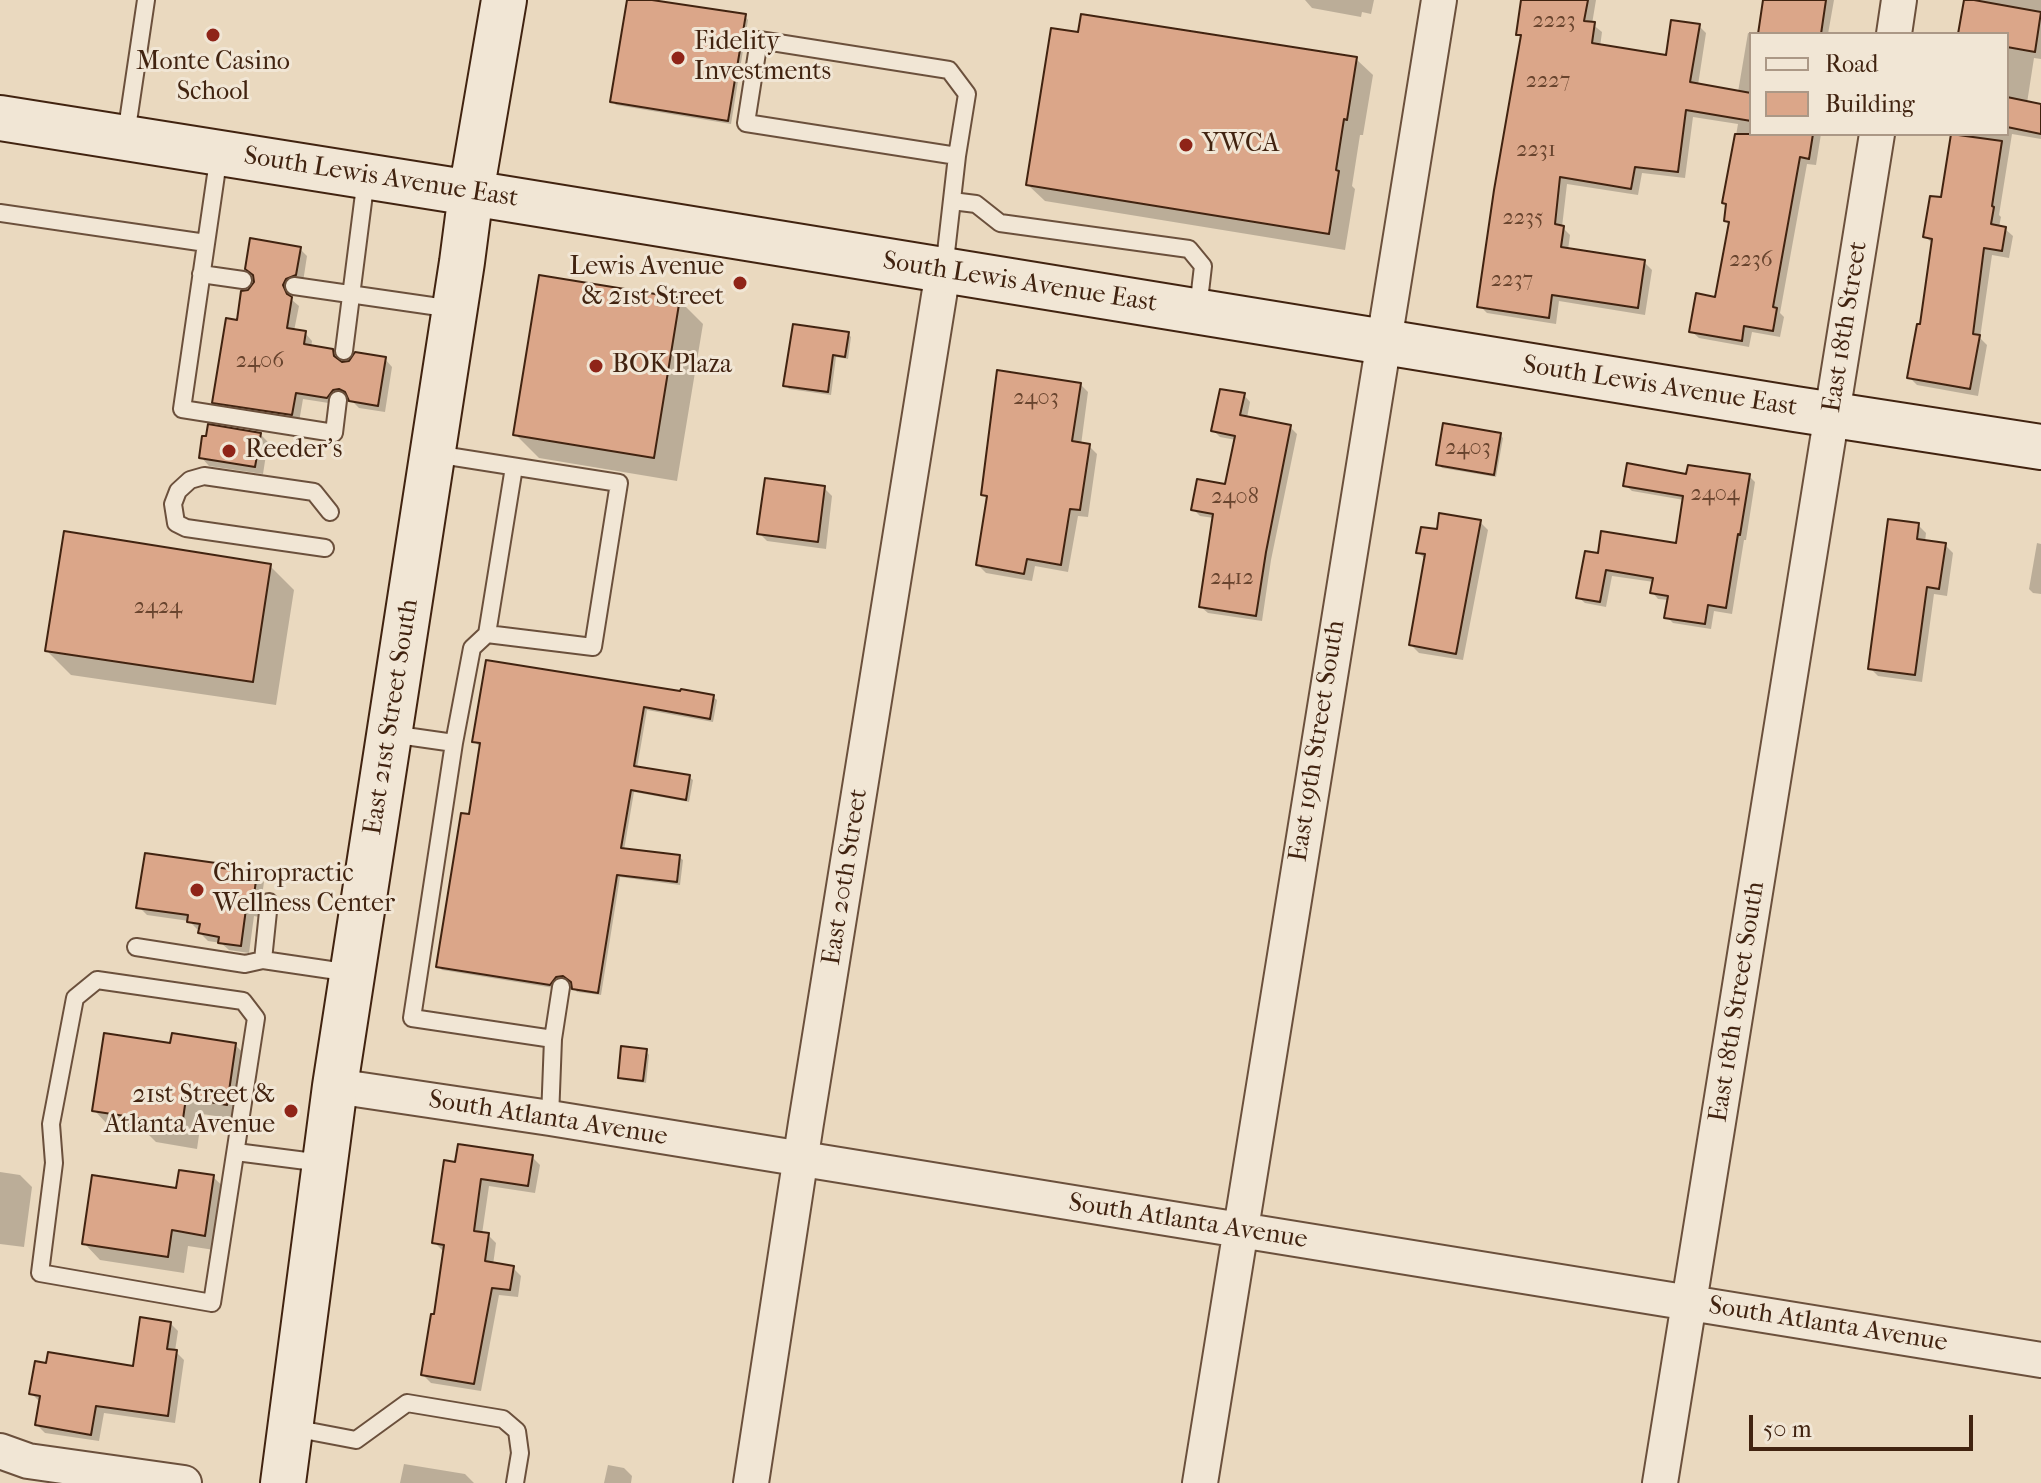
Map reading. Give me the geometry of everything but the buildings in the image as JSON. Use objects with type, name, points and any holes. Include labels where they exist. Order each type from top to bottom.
[{"type":"main road","name":"East 21st Street South","points":[[283,1483],[335,1086],[471,193],[504,0]]},
{"type":"main road","name":"South Lewis Avenue East","points":[[0,118],[2041,447]]},
{"type":"street","name":"East 19th Street South","points":[[1200,1483],[1439,0]]},
{"type":"street","points":[[1894,32],[1899,0]]},
{"type":"street","name":"East 18th Street","points":[[1815,520],[1877,136]]},
{"type":"street","name":"East 20th Street","points":[[751,1483],[943,271]]},
{"type":"street","name":"East 18th Street South","points":[[1660,1483],[1815,520]]},
{"type":"street","name":"South Atlanta Avenue","points":[[335,1086],[550,1118],[2041,1360]]},
{"type":"street","points":[[0,1451],[28,1461],[184,1483]]},
{"type":"lane","points":[[126,137],[146,0]]},
{"type":"lane","points":[[943,271],[967,94],[949,70],[759,40],[746,123],[957,156]]},
{"type":"lane","points":[[219,152],[182,409],[334,433],[338,400]]},
{"type":"lane","points":[[344,351],[367,176]]},
{"type":"lane","points":[[952,201],[976,204],[1000,223],[1189,249],[1203,266],[1198,310]]},
{"type":"lane","points":[[0,213],[206,243]]},
{"type":"lane","points":[[201,274],[243,280]]},
{"type":"lane","points":[[294,286],[455,309]]},
{"type":"lane","points":[[432,454],[619,483],[593,647],[487,634]]},
{"type":"lane","points":[[514,467],[487,634],[472,648],[454,743],[412,1018],[553,1039]]},
{"type":"lane","points":[[325,548],[186,528],[176,523],[173,504],[178,491],[190,480],[204,476],[314,492],[330,512]]},
{"type":"lane","points":[[389,734],[454,743]]},
{"type":"lane","points":[[263,960],[269,902]]},
{"type":"lane","points":[[136,947],[245,964],[263,960],[352,973]]},
{"type":"lane","points":[[97,980],[243,1001],[256,1018],[236,1152],[212,1303],[40,1273],[54,1163],[51,1124],[75,998],[97,980]]},
{"type":"lane","points":[[550,1118],[553,1039],[561,987]]},
{"type":"lane","points":[[236,1152],[324,1163]]},
{"type":"lane","points":[[291,1427],[356,1440],[407,1403],[503,1419],[517,1431],[520,1453],[515,1483]]},
{"type":"place","name":"Monte Casino School","points":[[213,35]]},
{"type":"place","name":"Fidelity Investments","points":[[678,58]]},
{"type":"place","name":"YWCA","points":[[1186,145]]},
{"type":"place","name":"Lewis Avenue & 21st Street","points":[[740,283]]},
{"type":"place","name":"BOK Plaza","points":[[596,366]]},
{"type":"place","name":"Reeder's","points":[[229,451]]},
{"type":"place","name":"Chiropractic Wellness Center","points":[[197,890]]},
{"type":"place","name":"21st Street & Atlanta Avenue","points":[[291,1111]]}]
